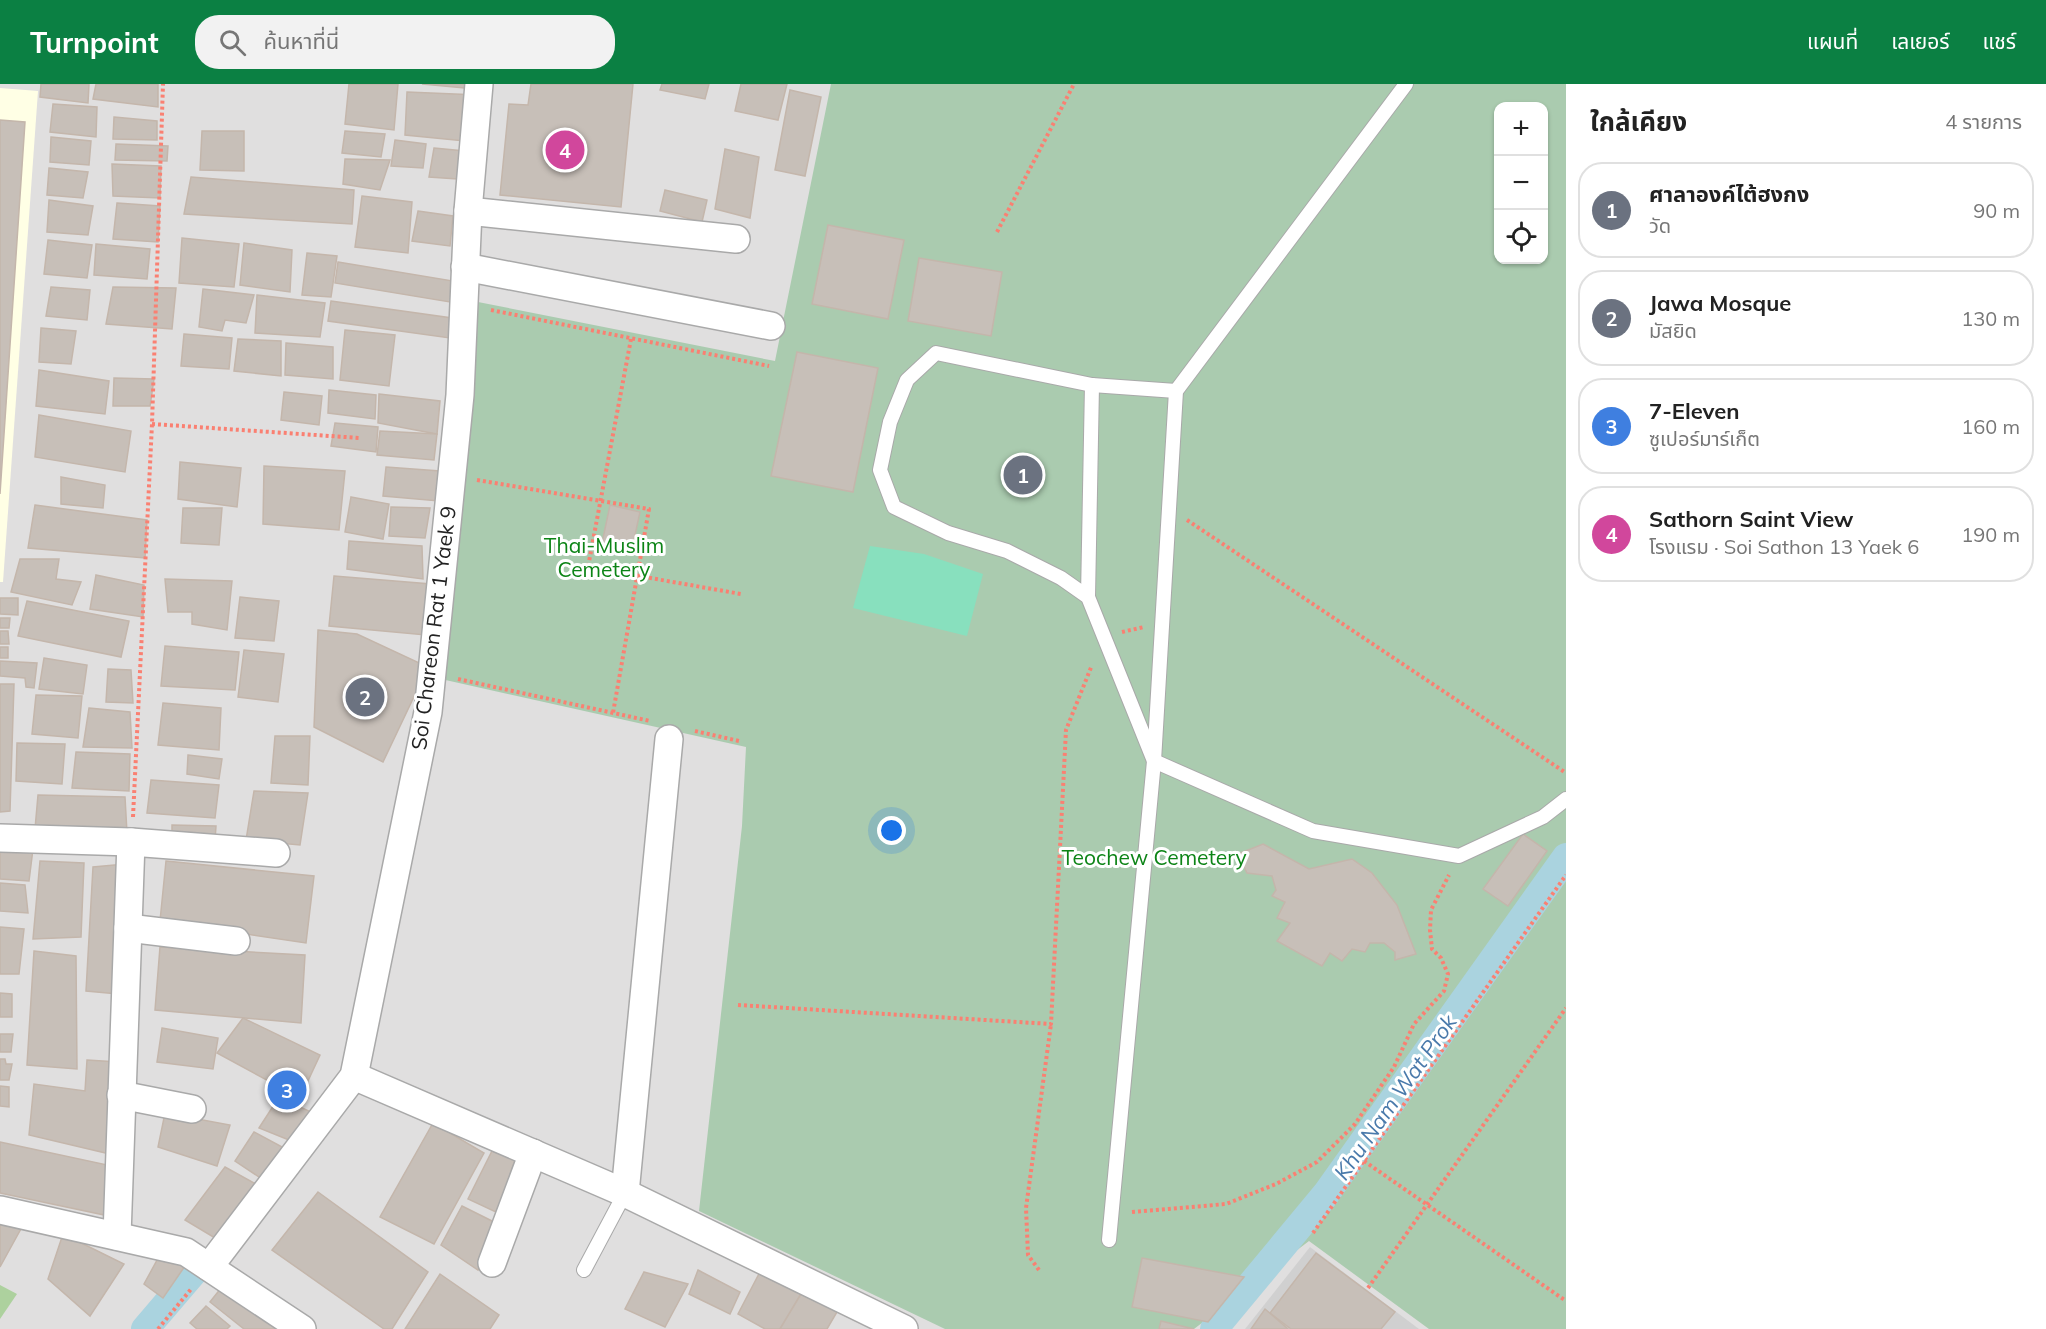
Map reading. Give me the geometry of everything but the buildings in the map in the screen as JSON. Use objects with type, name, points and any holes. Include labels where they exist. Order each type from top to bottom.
[{"type":"street","name":"Soi Chareon Rat 1 Yaek 9","points":[[354,1076],[428,712],[460,395],[468,211],[479,84]]},
{"type":"street","points":[[468,211],[736,239]]},
{"type":"street","points":[[465,267],[771,326]]},
{"type":"street","points":[[626,1193],[674,731]]},
{"type":"street","points":[[0,838],[131,842],[276,853]]},
{"type":"street","points":[[117,1236],[131,842]]},
{"type":"street","points":[[128,928],[236,941]]},
{"type":"street","points":[[209,1267],[354,1076],[626,1193],[904,1329]]},
{"type":"street","points":[[121,1095],[192,1109]]},
{"type":"street","points":[[492,1263],[533,1153]]},
{"type":"street","points":[[0,1210],[186,1251],[302,1329]]},
{"type":"lane","points":[[1109,1240],[1154,761],[1176,391],[1406,84]]},
{"type":"lane","points":[[1088,597],[1061,578],[1007,551],[948,533],[894,507],[880,470],[890,422],[907,380],[936,353],[1092,386],[1176,391]]},
{"type":"lane","points":[[1092,386],[1088,597],[1154,761],[1313,831],[1459,856],[1543,817],[1566,799]]},
{"type":"lane","points":[[584,1270],[626,1193]]},
{"type":"path","points":[[131,842],[152,424],[164,84]]},
{"type":"path","points":[[997,232],[1074,84]]},
{"type":"path","points":[[490,310],[769,366]]},
{"type":"path","points":[[632,339],[588,567],[741,594]]},
{"type":"path","points":[[152,424],[360,438]]},
{"type":"path","points":[[452,476],[649,509],[613,713]]},
{"type":"path","points":[[1168,508],[1566,773]]},
{"type":"path","points":[[1039,1270],[1028,1255],[1026,1208],[1051,1024],[1066,730],[1104,636],[1162,622]]},
{"type":"path","points":[[452,677],[613,713],[674,731],[739,741]]},
{"type":"path","points":[[1111,1212],[1152,1212],[1226,1204],[1276,1184],[1317,1162],[1355,1124],[1394,1067],[1414,1024],[1444,991],[1448,974],[1441,958],[1432,949],[1431,910],[1459,856]]},
{"type":"path","points":[[1313,1233],[1566,875]]},
{"type":"path","points":[[738,1005],[1051,1024]]},
{"type":"path","points":[[1368,1288],[1566,1008]]},
{"type":"path","points":[[1364,1161],[1566,1301]]},
{"type":"path","points":[[158,1329],[209,1267]]},
{"type":"shaded area","points":[[0,84],[1566,84],[1566,1329],[0,1329]]},
{"type":"shaded area","points":[[0,88],[38,91],[3,582],[0,582]]},
{"type":"shaded area","points":[[1310,1247],[1419,1329],[1245,1329]]},
{"type":"green space","name":"Teochew Cemetery","points":[[831,84],[1566,84],[1566,1329],[1429,1329],[1309,1241],[1194,1329],[945,1329],[699,1211],[742,826],[746,747],[441,679],[478,302],[775,361]]},
{"type":"green space","points":[[870,546],[924,554],[983,574],[967,636],[853,608]]},
{"type":"green space","points":[[0,1285],[17,1294],[0,1319]]},
{"type":"waterway","name":"Khu Nam Wat Prok","points":[[1214,1329],[1326,1194],[1566,857]]},
{"type":"waterway","points":[[145,1329],[198,1267]]},
{"type":"place","name":"Sathorn Saint View","points":[[565,150]]},
{"type":"place","name":"ศาลาองค์ไต้ฮงกง","points":[[1023,475]]},
{"type":"place","name":"Jawa Mosque","points":[[365,697]]},
{"type":"place","name":"7-Eleven","points":[[287,1090]]},
{"type":"park label","name":"Thai-Muslim Cemetery","points":[[604,558]]}]
